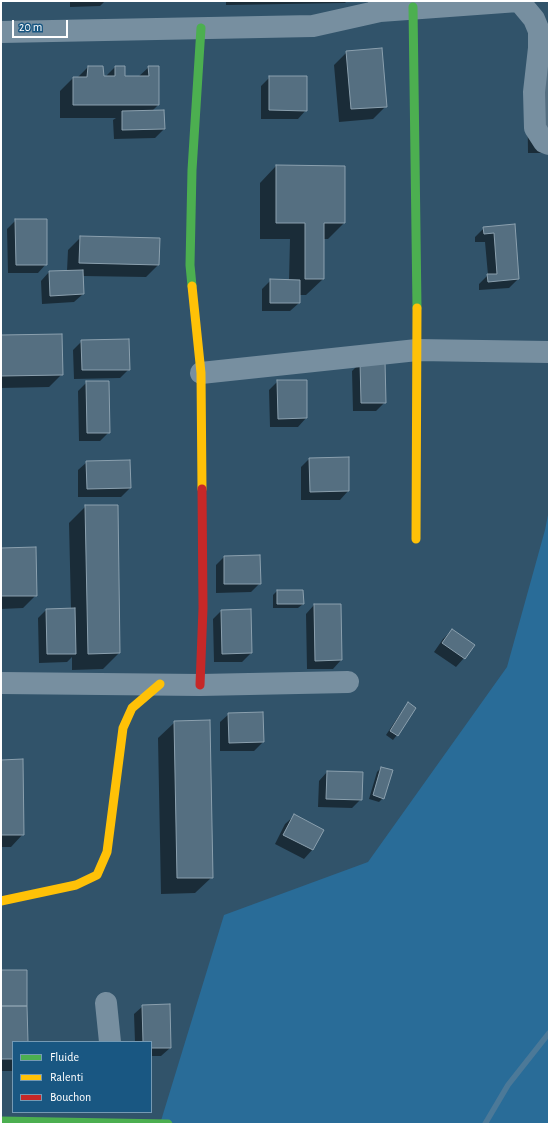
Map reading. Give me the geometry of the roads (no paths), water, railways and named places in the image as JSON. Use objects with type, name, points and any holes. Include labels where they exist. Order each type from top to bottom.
[{"type":"street","points":[[1,32],[313,26],[379,6],[414,8],[519,1],[534,19],[538,31],[539,48],[534,92],[535,128],[544,142],[549,144]]},
{"type":"street","points":[[414,8],[417,350],[416,538]]},
{"type":"street","points":[[200,685],[203,608],[201,373],[190,265],[192,170],[201,28]]},
{"type":"street","points":[[201,373],[417,350],[549,352]]},
{"type":"street","points":[[1,683],[200,685],[348,682]]},
{"type":"street","points":[[1,901],[76,885],[97,875],[107,852],[122,728],[132,708],[160,684]]},
{"type":"street","points":[[106,1003],[110,1041]]},
{"type":"street","points":[[1,1121],[112,1118],[168,1124]]},
{"type":"waterway","points":[[485,1124],[508,1085],[549,1033]]}]
